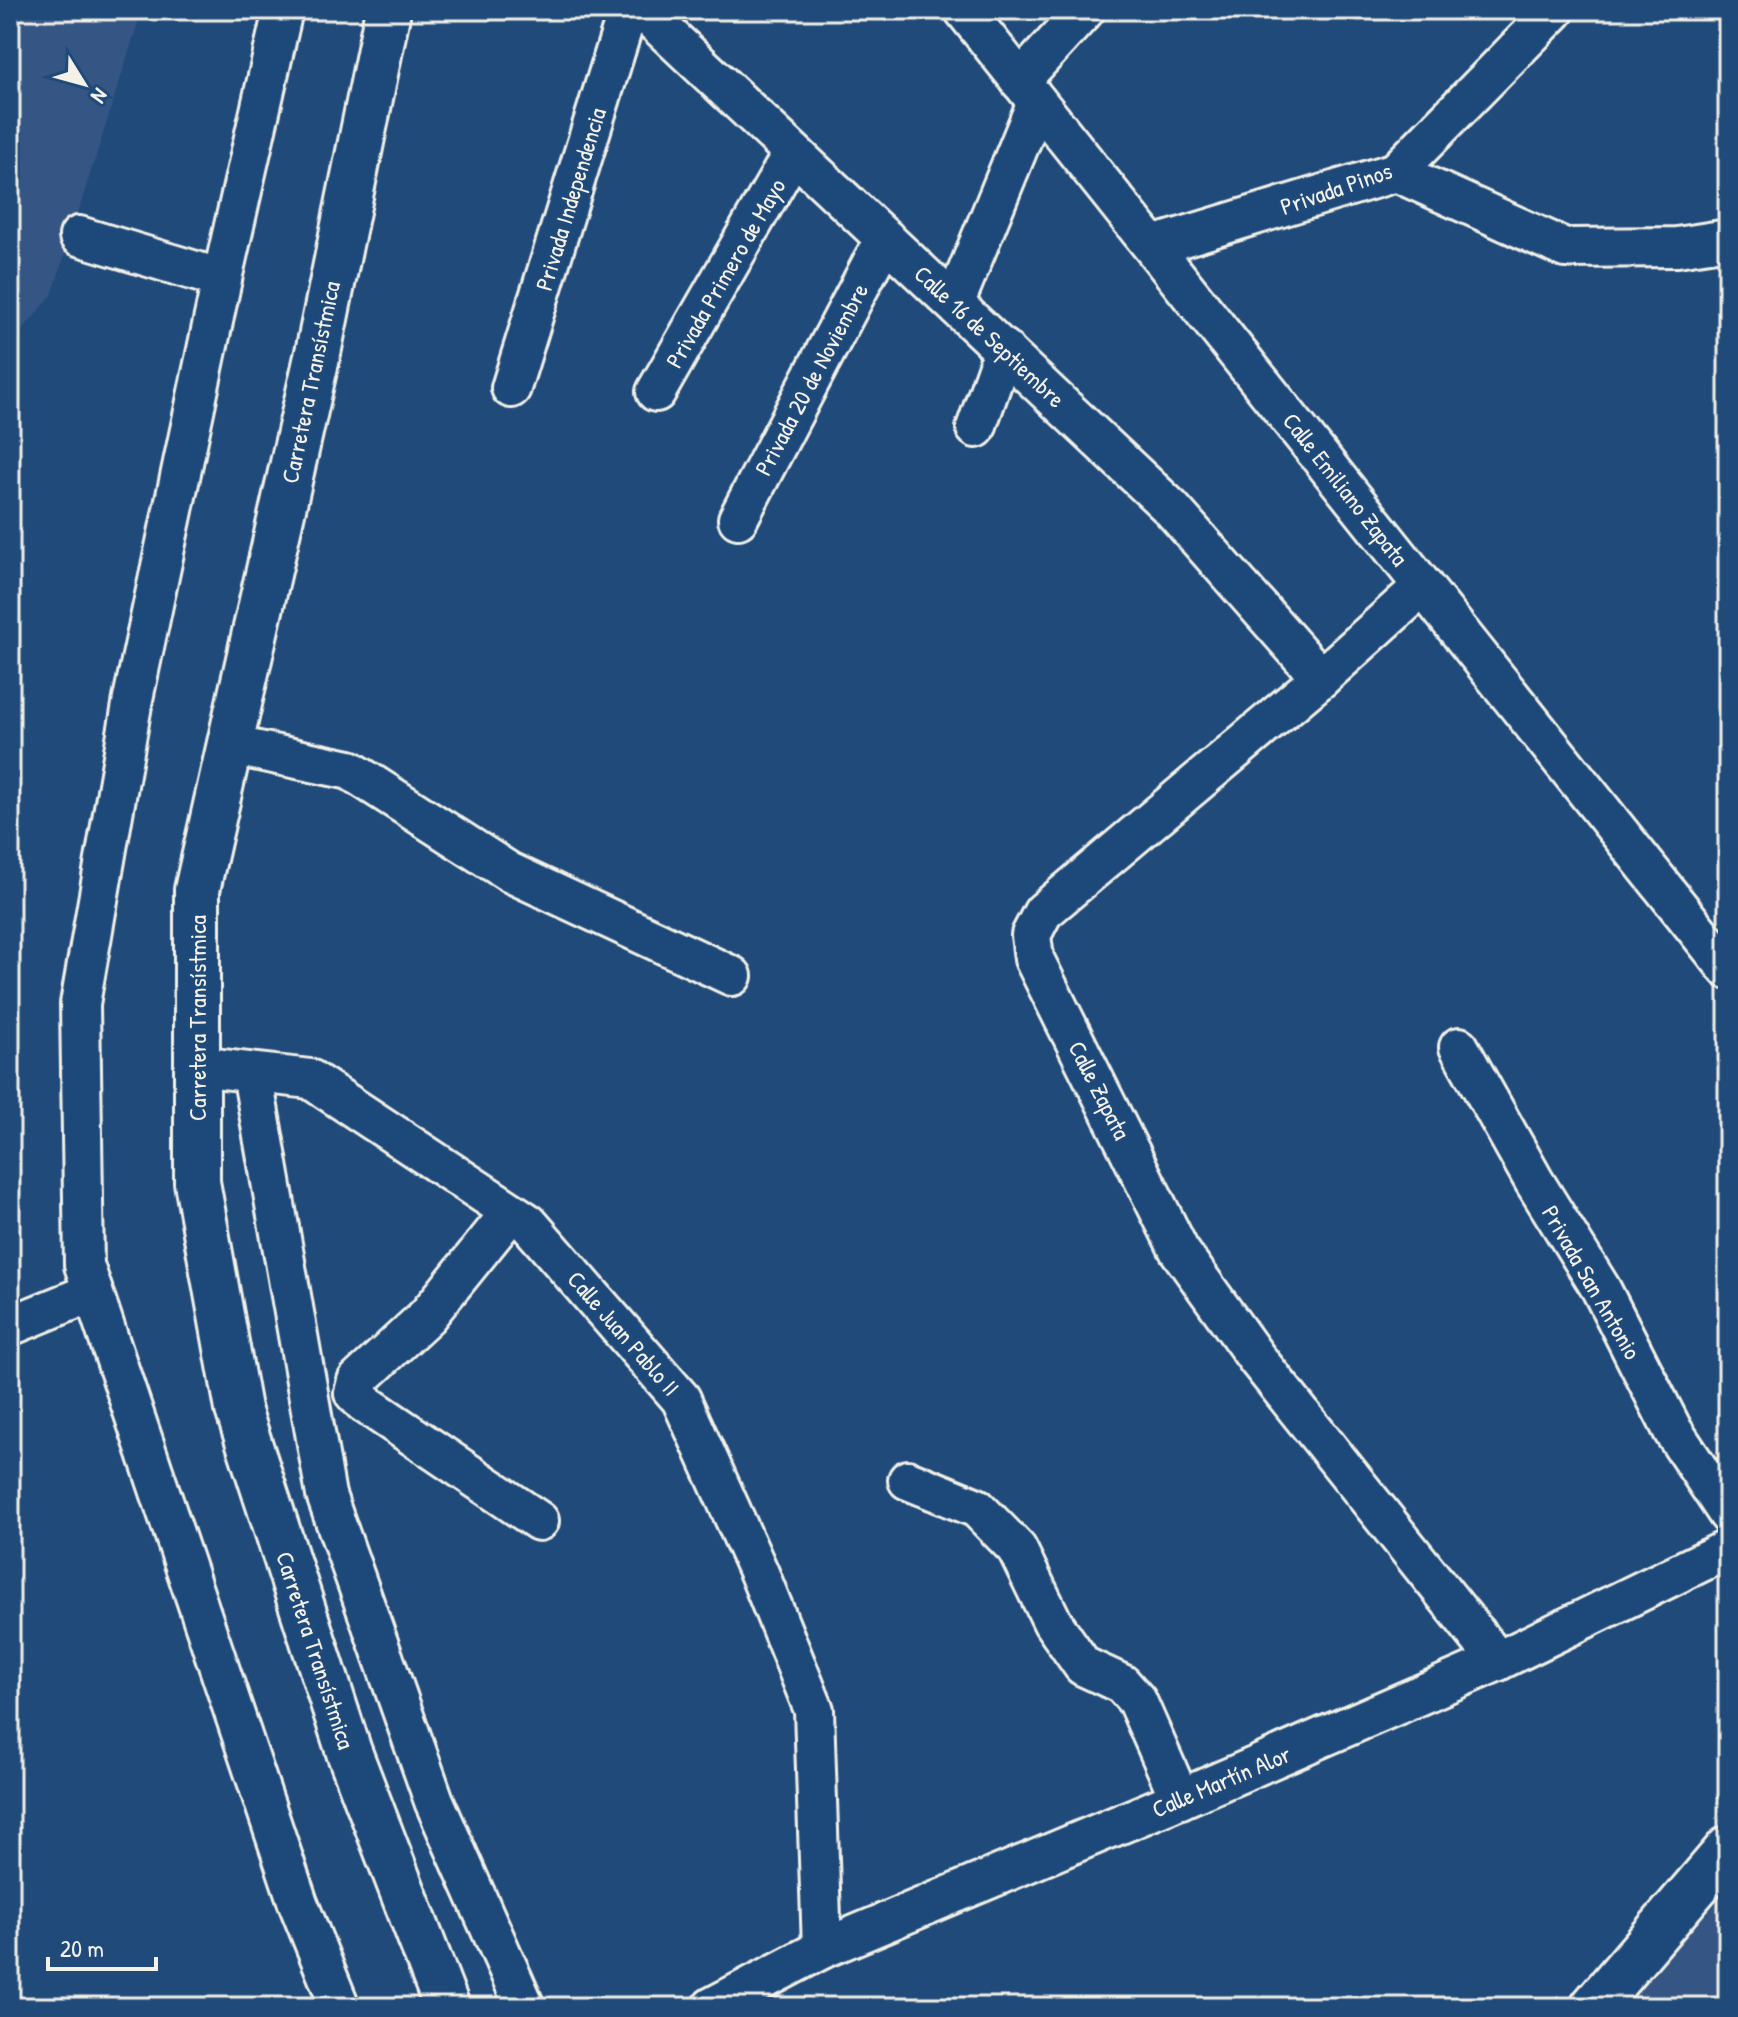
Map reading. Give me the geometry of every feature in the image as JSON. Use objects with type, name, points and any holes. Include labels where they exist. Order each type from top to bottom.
[{"type":"main road","name":"Carretera Transístmica","points":[[388,10],[319,348],[197,890],[197,1182],[238,1409],[349,1752],[447,2007]]},
{"type":"main road","points":[[1593,2007],[1728,1849]]},
{"type":"street","points":[[283,10],[133,699],[80,1004],[84,1265],[298,1903],[340,2007]]},
{"type":"street","name":"Privada Independencia","points":[[511,388],[628,10]]},
{"type":"street","name":"Calle 16 de Septiembre","points":[[642,10],[1171,508],[1321,678]]},
{"type":"street","name":"Calle Emiliano Zapata","points":[[964,10],[1728,969]]},
{"type":"street","points":[[955,302],[1028,91],[1085,10]]},
{"type":"street","name":"Privada Pinos","points":[[1153,246],[1396,172],[1555,10]]},
{"type":"street","name":"Privada Primero de Mayo","points":[[656,392],[793,153]]},
{"type":"street","points":[[1396,172],[1565,248],[1677,247],[1728,239]]},
{"type":"street","points":[[79,236],[222,279]]},
{"type":"street","name":"Privada 20 de Noviembre","points":[[738,519],[885,238]]},
{"type":"street","points":[[976,428],[1004,349]]},
{"type":"street","name":"Calle Zapata","points":[[1423,586],[1321,678],[1043,912],[1031,935],[1034,959],[1179,1250],[1257,1359],[1498,1661]]},
{"type":"street","points":[[230,745],[350,770],[509,872],[732,976]]},
{"type":"street","name":"Privada San Antonio","points":[[1459,1047],[1534,1181],[1601,1289],[1673,1431],[1728,1514]]},
{"type":"street","name":"Calle Juan Pablo II","points":[[197,1066],[310,1079],[528,1223],[681,1399],[759,1573],[814,1710],[822,1949]]},
{"type":"street","points":[[252,1073],[326,1495],[434,1801],[525,2007]]},
{"type":"street","points":[[511,1212],[427,1316],[357,1381],[354,1393],[364,1403],[539,1521]]},
{"type":"street","points":[[10,1326],[93,1292]]},
{"type":"street","points":[[908,1480],[977,1508],[1017,1549],[1053,1623],[1083,1666],[1122,1684],[1137,1701],[1180,1799]]},
{"type":"street","name":"Calle Martín Alor","points":[[712,2007],[822,1949],[1498,1661],[1728,1549]]},
{"type":"shaded area","points":[[10,10],[142,10],[52,295],[10,345]]},
{"type":"shaded area","points":[[1728,1890],[1728,2007],[1622,2007]]}]
